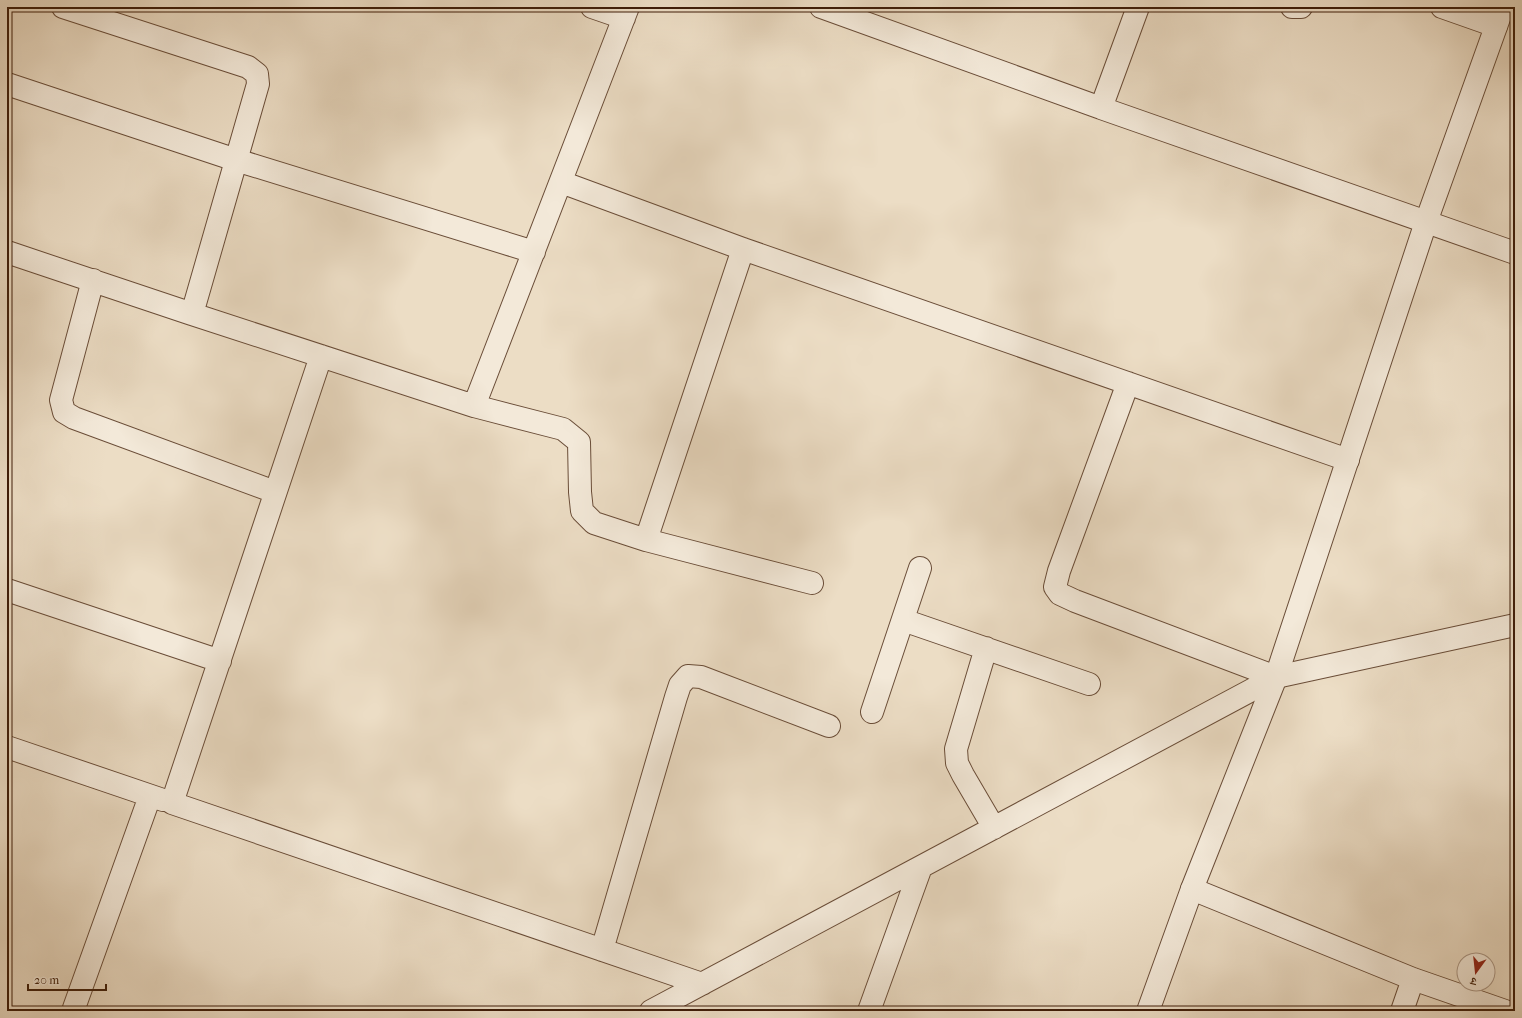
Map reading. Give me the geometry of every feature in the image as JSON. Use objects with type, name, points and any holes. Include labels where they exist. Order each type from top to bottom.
[{"type":"street","points":[[64,7],[248,67],[257,74],[258,84],[192,314]]},
{"type":"street","points":[[474,406],[626,13],[592,7]]},
{"type":"street","points":[[821,7],[1101,108],[1515,253]]},
{"type":"street","points":[[1101,108],[1138,7]]},
{"type":"street","points":[[1292,7],[1302,7]]},
{"type":"street","points":[[1148,1011],[1192,889],[1276,677],[1426,222],[1499,17],[1442,7]]},
{"type":"street","points":[[7,84],[236,160],[534,252]]},
{"type":"street","points":[[561,182],[743,249],[1348,460]]},
{"type":"street","points":[[646,540],[743,249]]},
{"type":"street","points":[[7,252],[474,406],[563,429],[579,442],[580,492],[582,510],[594,523],[646,540],[812,583]]},
{"type":"street","points":[[93,280],[61,400],[64,412],[74,418],[275,492]]},
{"type":"street","points":[[172,803],[321,356]]},
{"type":"street","points":[[1128,383],[1054,587],[1060,594],[1075,601],[1276,677]]},
{"type":"street","points":[[872,712],[920,568]]},
{"type":"street","points":[[7,590],[220,661]]},
{"type":"street","points":[[903,620],[1089,684]]},
{"type":"street","points":[[651,1011],[1276,677],[1515,626]]},
{"type":"street","points":[[986,648],[956,749],[957,763],[994,828]]},
{"type":"street","points":[[602,950],[676,697],[680,685],[688,676],[701,677],[829,726]]},
{"type":"street","points":[[7,747],[702,984]]},
{"type":"street","points":[[74,1008],[150,796]]},
{"type":"street","points":[[869,1011],[921,867]]},
{"type":"street","points":[[1192,889],[1413,979],[1505,1011]]},
{"type":"street","points":[[1402,1011],[1413,979]]}]
